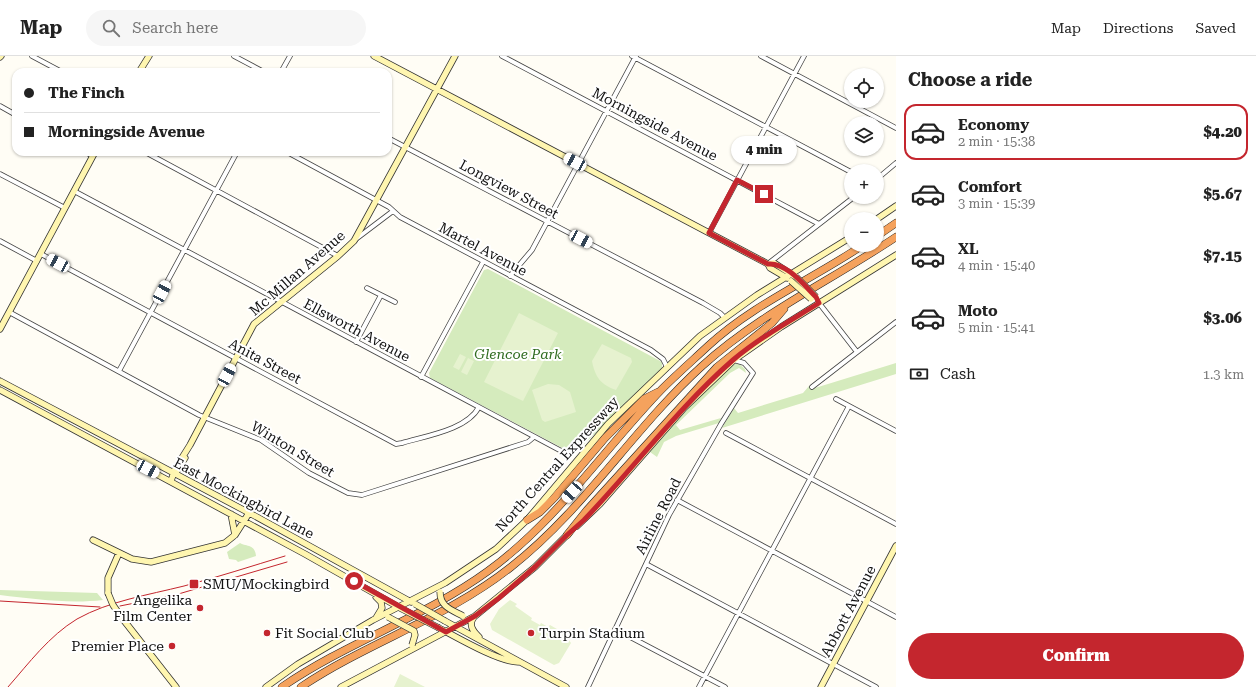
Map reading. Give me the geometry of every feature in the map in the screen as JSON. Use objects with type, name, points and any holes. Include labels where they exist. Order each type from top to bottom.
[{"type":"highway","points":[[884,231],[896,223]]},
{"type":"highway","points":[[301,687],[337,665],[455,605],[512,567],[556,526],[695,372],[737,337],[896,237]]},
{"type":"highway","name":"North Central Expressway","points":[[282,687],[333,654],[450,595],[488,571],[530,536],[552,514],[662,390],[710,344],[734,325],[852,252]]},
{"type":"highway","points":[[567,535],[592,504],[717,367],[772,323],[790,304]]},
{"type":"highway","points":[[527,520],[540,512],[605,438],[644,399],[662,390]]},
{"type":"main road","points":[[142,68],[149,56]]},
{"type":"main road","points":[[374,56],[768,264],[774,264],[791,277],[819,303]]},
{"type":"main road","name":"Mc Millan Avenue","points":[[171,481],[175,469],[190,445],[254,324],[338,256],[354,241],[455,56]]},
{"type":"main road","points":[[0,329],[2,319],[9,312],[93,156]]},
{"type":"main road","points":[[884,214],[896,206]]},
{"type":"main road","name":"North Central Expressway","points":[[266,687],[298,664],[373,620],[402,609],[445,583],[496,549],[527,520],[608,424],[700,336],[724,317],[791,277],[844,242]]},
{"type":"main road","points":[[341,687],[475,616],[535,567],[594,509],[684,408],[742,353],[896,255]]},
{"type":"main road","name":"East Mockingbird Lane","points":[[0,381],[283,531],[483,642],[512,656],[518,662]]},
{"type":"main road","name":"East Mockingbird Lane","points":[[0,390],[171,481],[402,609],[499,658],[511,662],[518,662]]},
{"type":"main road","points":[[64,425],[68,417]]},
{"type":"main road","points":[[112,450],[116,443]]},
{"type":"main road","points":[[213,504],[217,497]]},
{"type":"main road","points":[[94,540],[138,561],[151,562],[225,543],[235,535],[249,513]]},
{"type":"main road","points":[[231,514],[235,535]]},
{"type":"main road","points":[[279,540],[283,531]]},
{"type":"main road","name":"Abbott Avenue","points":[[821,687],[896,546]]},
{"type":"main road","points":[[119,553],[108,578],[108,593],[113,605],[176,687]]},
{"type":"main road","points":[[334,570],[339,562]]},
{"type":"main road","points":[[445,583],[440,592],[442,604],[463,616],[475,616]]},
{"type":"main road","points":[[366,589],[380,600],[382,605],[381,611],[373,620]]},
{"type":"main road","points":[[386,616],[414,631],[415,635],[412,645],[407,652]]},
{"type":"main road","points":[[475,616],[472,620],[472,628],[483,642]]},
{"type":"main road","points":[[518,662],[563,686]]},
{"type":"street","points":[[32,56],[54,68]]},
{"type":"street","points":[[234,56],[256,68]]},
{"type":"street","points":[[284,68],[290,56]]},
{"type":"street","name":"Morningside Avenue","points":[[502,56],[819,224]]},
{"type":"street","points":[[510,276],[528,256],[548,221],[635,56],[844,168]]},
{"type":"street","points":[[761,56],[896,128]]},
{"type":"street","points":[[709,233],[804,56]]},
{"type":"street","points":[[0,106],[12,113]]},
{"type":"street","name":"Longview Street","points":[[392,140],[548,221],[714,310],[724,317]]},
{"type":"street","points":[[152,156],[338,256]]},
{"type":"street","points":[[119,371],[235,156]]},
{"type":"street","name":"Martel Avenue","points":[[294,156],[377,200],[400,217],[651,350],[663,359],[667,367]]},
{"type":"street","points":[[884,173],[896,163]]},
{"type":"street","points":[[0,174],[65,208]]},
{"type":"street","name":"Ellsworth Avenue","points":[[74,191],[567,454]]},
{"type":"street","points":[[768,264],[845,204]]},
{"type":"street","points":[[354,241],[393,211]]},
{"type":"street","points":[[0,241],[37,261]]},
{"type":"street","name":"Anita Street","points":[[41,254],[396,444],[462,425],[473,416],[479,407]]},
{"type":"street","points":[[421,377],[483,262]]},
{"type":"street","points":[[367,288],[395,302]]},
{"type":"street","points":[[356,342],[381,295]]},
{"type":"street","points":[[819,303],[858,352]]},
{"type":"street","name":"Winton Street","points":[[9,312],[205,416],[261,440],[309,473],[357,496],[528,442],[534,437]]},
{"type":"street","points":[[812,387],[896,322]]},
{"type":"street","name":"Airline Road","points":[[588,687],[677,500],[721,424],[753,373],[744,363],[742,353]]},
{"type":"street","points":[[734,360],[744,363]]},
{"type":"street","points":[[836,399],[896,431]]},
{"type":"street","points":[[699,687],[849,406]]},
{"type":"street","points":[[726,434],[896,524]]},
{"type":"street","points":[[677,500],[896,617]]},
{"type":"street","points":[[646,564],[876,687]]},
{"type":"street","points":[[615,629],[725,687]]},
{"type":"green space","name":"Glencoe Park","points":[[488,269],[662,362],[662,368],[576,452],[570,452],[430,378],[429,373],[484,270]]},
{"type":"green space","points":[[519,313],[558,333],[523,401],[484,382]]},
{"type":"green space","points":[[602,344],[631,358],[632,362],[616,390],[606,386],[600,380],[593,367],[592,361]]},
{"type":"green space","points":[[460,354],[466,357],[459,370],[453,367]]},
{"type":"green space","points":[[468,358],[474,361],[467,375],[461,372]]},
{"type":"green space","points":[[738,363],[745,369],[746,373],[739,368],[730,373],[676,425],[680,430],[721,418],[719,423],[676,436],[664,442],[657,457],[650,452],[706,389],[729,368]]},
{"type":"green space","points":[[896,363],[896,374],[722,428],[734,408],[738,413],[803,393],[809,386],[815,388]]},
{"type":"green space","points":[[548,384],[559,385],[570,392],[576,412],[545,422],[542,420],[532,390]]},
{"type":"green space","points":[[240,543],[254,549],[256,556],[238,562],[236,560],[229,559],[227,552]]},
{"type":"green space","points":[[0,590],[97,593],[103,600],[64,601],[39,599],[0,595]]},
{"type":"green space","name":"Turpin Stadium","points":[[510,600],[517,604],[515,606],[532,618],[531,620],[540,625],[541,623],[548,627],[550,625],[569,636],[568,639],[571,643],[559,663],[554,665],[492,630],[490,624],[499,609]]},
{"type":"green space","points":[[400,674],[425,687],[394,687]]},
{"type":"tram line","points":[[8,687],[57,633],[77,619],[89,613],[115,603],[197,583],[285,556]]},
{"type":"tram line","points":[[120,606],[175,595],[287,562]]},
{"type":"tram line","points":[[0,601],[100,607]]},
{"type":"place","name":"SMU/Mockingbird","points":[[194,584]]},
{"type":"place","name":"Angelika Film Center","points":[[200,608]]},
{"type":"place","name":"Fit Social Club","points":[[267,633]]},
{"type":"place","name":"Turpin Stadium","points":[[531,633]]},
{"type":"place","name":"Premier Place","points":[[172,646]]},
{"type":"route","points":[[354,581],[446,632],[475,616],[499,598],[535,567],[584,520],[608,495],[684,408],[721,371],[759,341],[819,303],[816,297],[796,277],[786,270],[774,264],[768,264],[709,233],[737,180],[764,194]]}]
